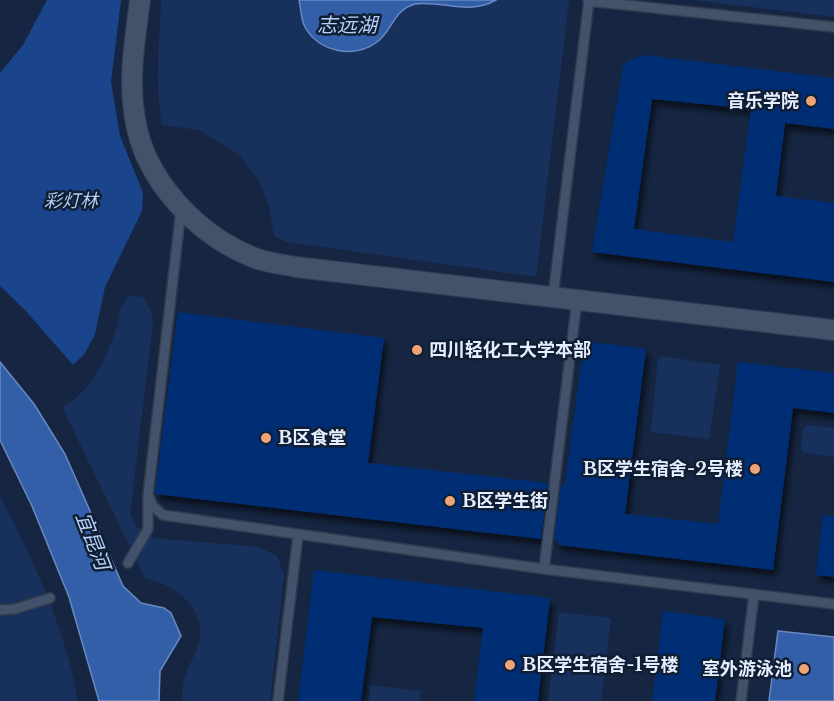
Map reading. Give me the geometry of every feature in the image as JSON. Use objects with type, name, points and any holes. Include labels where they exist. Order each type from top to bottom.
[{"type":"street","points":[[140,0],[132,71],[135,119],[151,163],[165,188],[181,207],[211,234],[231,247],[257,259],[296,267],[834,330]]},
{"type":"lane","points":[[553,297],[589,0],[834,27]]},
{"type":"lane","points":[[128,564],[148,529],[148,495],[181,207]]},
{"type":"lane","points":[[544,569],[577,300]]},
{"type":"lane","points":[[148,495],[153,506],[163,515],[544,569],[834,604]]},
{"type":"lane","points":[[278,701],[298,535]]},
{"type":"lane","points":[[741,701],[754,594]]},
{"type":"lane","points":[[0,610],[15,609],[50,598]]},
{"type":"shaded area","name":"四川轻化工大学本部","points":[[0,0],[834,0],[834,701],[0,701]]},
{"type":"shaded area","points":[[161,0],[299,0],[304,26],[337,51],[356,51],[379,40],[397,13],[419,2],[479,8],[496,0],[569,0],[536,277],[287,242],[274,236],[269,207],[260,182],[238,154],[199,130],[162,125],[158,78]]},
{"type":"shaded area","points":[[693,0],[834,0],[834,17]]},
{"type":"shaded area","points":[[130,295],[143,297],[151,311],[153,324],[130,514],[137,527],[154,538],[259,547],[277,556],[284,575],[270,701],[183,701],[186,676],[198,644],[199,622],[194,610],[179,593],[145,578],[62,407],[80,394],[95,375],[117,328],[121,308]]},
{"type":"shaded area","points":[[662,356],[720,365],[709,439],[651,432],[658,358]]},
{"type":"shaded area","points":[[808,425],[834,428],[834,457],[804,453],[801,449],[803,428]]},
{"type":"shaded area","points":[[0,496],[25,545],[57,621],[78,701],[0,701]]},
{"type":"shaded area","points":[[559,612],[611,618],[601,701],[548,701]]},
{"type":"shaded area","points":[[370,685],[421,691],[420,701],[368,701]]},
{"type":"green space","name":"彩灯林","points":[[47,0],[121,0],[111,82],[120,136],[143,193],[142,211],[105,287],[95,334],[85,353],[73,365],[25,310],[0,286],[0,73],[23,45]]},
{"type":"water","name":"志远湖","points":[[299,0],[496,0],[475,7],[415,4],[398,15],[377,42],[368,47],[348,51],[328,47],[311,36],[304,24]]},
{"type":"water","name":"宜昆河","points":[[0,362],[34,404],[65,454],[123,586],[141,603],[164,608],[171,613],[181,636],[160,671],[159,701],[99,701],[69,597],[32,506],[0,440]]},
{"type":"water","name":"室外游泳池","points":[[778,631],[834,637],[834,701],[769,701]]},
{"type":"building","points":[[643,55],[834,78],[834,129],[785,123],[776,196],[834,203],[834,282],[592,252],[623,66],[629,60]],"holes":[[[652,99],[751,109],[733,242],[634,229]]]},
{"type":"building","name":"B区食堂","points":[[178,312],[384,338],[368,463],[548,483],[541,539],[155,494]]},
{"type":"building","points":[[584,341],[646,349],[625,514],[718,524],[738,362],[834,373],[834,413],[793,408],[773,570],[558,545],[558,541],[554,541],[561,485],[565,485]]},
{"type":"building","points":[[823,515],[834,516],[834,577],[816,575]]},
{"type":"building","points":[[314,570],[550,598],[538,701],[474,701],[483,628],[372,617],[361,701],[298,701]]},
{"type":"building","points":[[663,611],[725,619],[715,701],[652,701]]},
{"type":"place","name":"音乐学院","points":[[811,101]]},
{"type":"place","name":"四川轻化工大学本部","points":[[417,350]]},
{"type":"place","name":"B区食堂","points":[[266,438]]},
{"type":"place","name":"B区学生宿舍-2号楼","points":[[755,469]]},
{"type":"place","name":"B区学生街","points":[[450,501]]},
{"type":"place","name":"B区学生宿舍-1号楼","points":[[510,665]]},
{"type":"place","name":"室外游泳池","points":[[804,669]]}]
